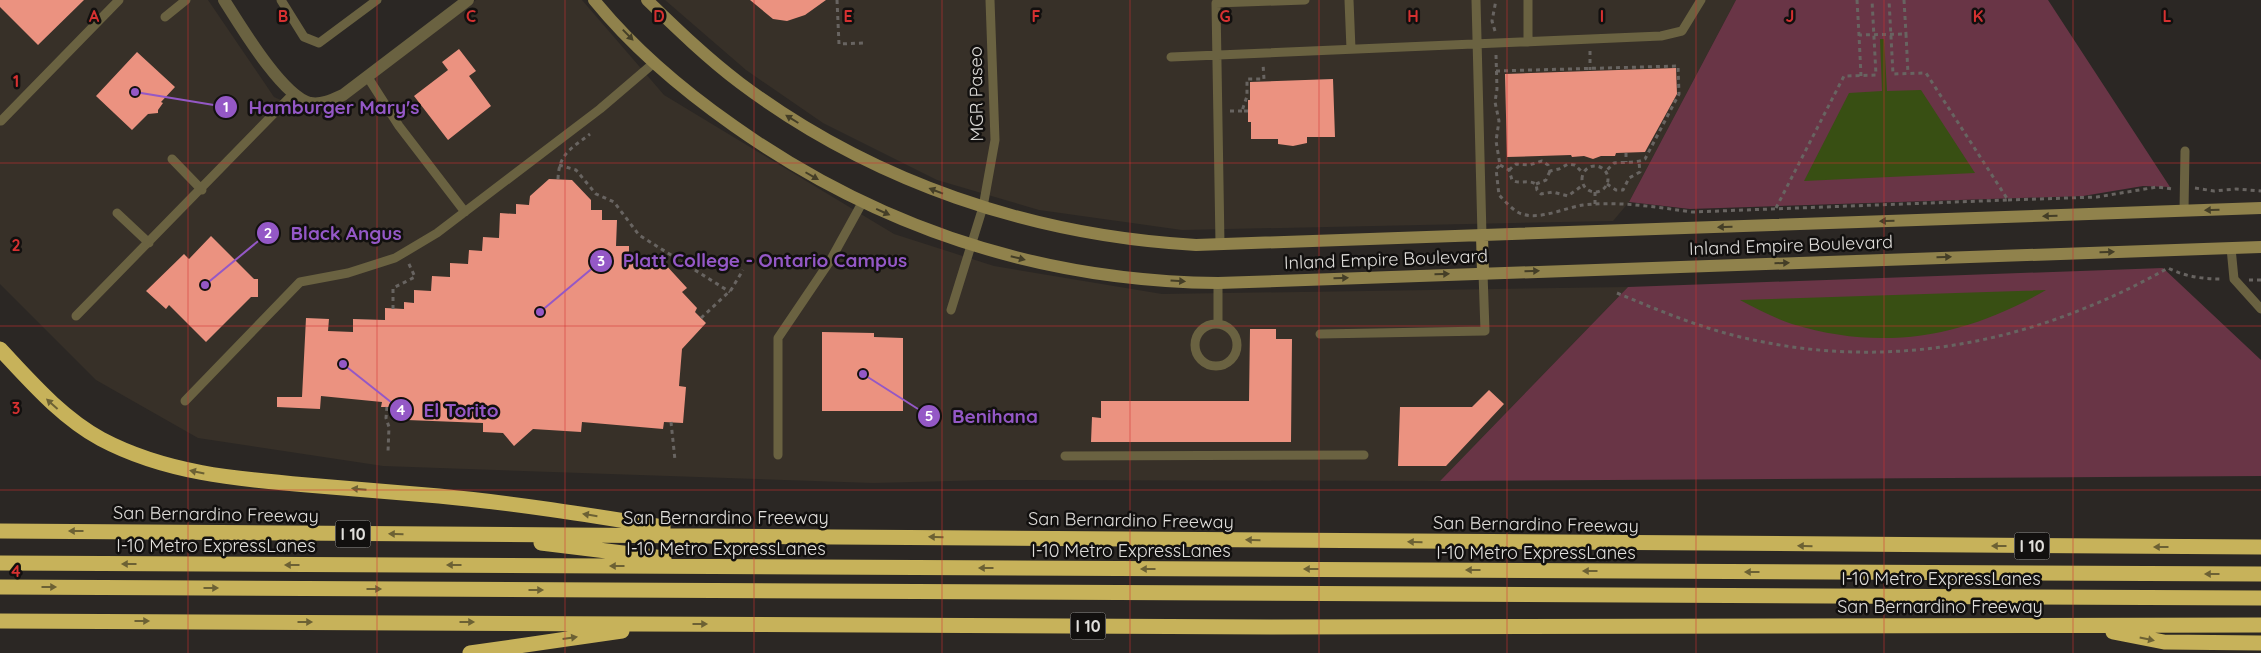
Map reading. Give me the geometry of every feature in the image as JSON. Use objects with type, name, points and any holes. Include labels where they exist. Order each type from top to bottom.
[{"type":"highway","points":[[0,349],[48,400],[84,428],[130,452],[185,470],[239,479],[538,507],[707,535]]},
{"type":"highway","name":"San Bernardino Freeway","points":[[0,531],[707,535],[1854,546],[2261,547]]},
{"type":"highway","points":[[474,535],[736,566]]},
{"type":"highway","name":"I-10 Metro ExpressLanes","points":[[0,563],[2261,574]]},
{"type":"highway","name":"I-10 Metro ExpressLanes","points":[[0,587],[2261,598]]},
{"type":"highway","name":"San Bernardino Freeway","points":[[0,621],[1231,626],[2261,625]]},
{"type":"highway","points":[[470,653],[672,623]]},
{"type":"highway","points":[[2082,625],[2164,642],[2261,643]]},
{"type":"main road","name":"Inland Empire Boulevard","points":[[594,0],[655,62],[689,93],[768,150],[862,203],[908,224],[971,245],[1064,269],[1115,276],[1218,283],[1483,272],[2261,247]]},
{"type":"main road","name":"Inland Empire Boulevard","points":[[648,0],[679,31],[739,82],[795,121],[834,145],[903,178],[983,207],[1096,235],[1147,242],[1220,244],[2261,208]]},
{"type":"main road","points":[[1482,236],[1483,272]]},
{"type":"street","points":[[224,0],[245,33],[284,84],[293,94],[310,103],[327,103],[343,95],[468,0]]},
{"type":"lane","points":[[1,122],[119,0]]},
{"type":"lane","points":[[165,17],[186,0]]},
{"type":"lane","points":[[282,0],[304,37],[319,43],[378,0]]},
{"type":"lane","name":"MGR Paseo","points":[[951,310],[983,207],[995,140],[990,0]]},
{"type":"lane","points":[[1220,244],[1216,4],[1305,0]]},
{"type":"lane","points":[[1349,0],[1351,49]]},
{"type":"lane","points":[[1476,0],[1482,236]]},
{"type":"lane","points":[[1528,0],[1528,42]]},
{"type":"lane","points":[[1171,57],[1661,36],[1682,31],[1701,0]]},
{"type":"lane","points":[[185,401],[300,282],[348,273],[403,253],[437,233],[600,109],[655,62]]},
{"type":"lane","points":[[368,76],[399,126],[465,212]]},
{"type":"lane","points":[[76,316],[202,190],[293,94]]},
{"type":"lane","points":[[2184,211],[2185,151]]},
{"type":"lane","points":[[172,159],[202,190]]},
{"type":"lane","points":[[778,455],[778,338],[830,261],[862,203]]},
{"type":"lane","points":[[117,213],[149,243]]},
{"type":"lane","points":[[2231,248],[2234,279],[2261,308]]},
{"type":"lane","points":[[1320,334],[1485,331],[1483,272]]},
{"type":"lane","points":[[1218,283],[1218,324]]},
{"type":"lane","points":[[1218,324],[1230,329],[1234,334],[1237,347],[1232,359],[1214,366],[1207,364],[1198,355],[1195,342],[1197,336],[1205,327],[1218,324]]},
{"type":"lane","points":[[1065,456],[1364,455]]},
{"type":"path","points":[[838,0],[839,44],[863,43]]},
{"type":"path","points":[[1496,0],[1492,21],[1496,43],[1497,89],[1495,102],[1500,126],[1496,141],[1500,165]]},
{"type":"path","points":[[1857,0],[1861,76]]},
{"type":"path","points":[[1776,209],[1844,76],[1876,75],[1872,0]]},
{"type":"path","points":[[1889,0],[1893,74],[1926,73],[2008,200]]},
{"type":"path","points":[[1904,0],[1908,74]]},
{"type":"path","points":[[1859,35],[1906,34]]},
{"type":"path","points":[[1589,39],[1590,69]]},
{"type":"path","points":[[1248,111],[1242,111],[1247,96],[1247,79],[1264,79],[1264,63]]},
{"type":"path","points":[[1496,71],[1678,66],[1679,94],[1645,159],[1639,162],[1633,160],[1626,163],[1614,163],[1606,171]]},
{"type":"path","points":[[1500,126],[1506,126]]},
{"type":"path","points":[[558,179],[562,156],[597,128]]},
{"type":"path","points":[[1626,153],[1626,163]]},
{"type":"path","points":[[1593,159],[1594,165]]},
{"type":"path","points":[[1509,170],[1516,164],[1529,165],[1542,161],[1548,165],[1550,171],[1546,180],[1536,184]]},
{"type":"path","points":[[1607,184],[1616,190],[1623,190],[1629,178],[1640,172],[1639,162]]},
{"type":"path","points":[[1550,171],[1568,164],[1575,165],[1583,173]]},
{"type":"path","points":[[559,165],[576,170],[596,194],[614,202],[639,235],[730,292]]},
{"type":"path","points":[[1500,165],[1509,170]]},
{"type":"path","points":[[1500,165],[1496,169],[1499,195],[1520,214],[1539,215],[1564,209],[1595,205],[1642,205],[1692,212],[2096,197],[2157,187],[2261,191]]},
{"type":"path","points":[[1594,165],[1606,171],[1607,184],[1602,190],[1595,192],[1588,190],[1583,185],[1581,179],[1587,168],[1594,165]]},
{"type":"path","points":[[1509,170],[1510,178],[1514,182],[1530,181],[1536,184],[1538,191],[1542,194],[1553,192],[1568,196],[1583,185]]},
{"type":"path","points":[[1595,192],[1595,205]]},
{"type":"path","points":[[393,309],[393,288],[415,277],[403,253]]},
{"type":"path","points":[[1617,293],[1669,315],[1748,339],[1830,351],[1878,352],[1963,344],[2004,336],[2056,321],[2133,288],[2168,268],[2181,275],[2198,278],[2261,280]]},
{"type":"path","points":[[701,318],[730,292],[743,270]]},
{"type":"path","points":[[386,407],[386,418],[389,427],[388,452]]},
{"type":"path","points":[[671,422],[675,460]]},
{"type":"shaded area","points":[[0,0],[208,0],[274,97],[303,110],[340,101],[476,0],[582,0],[664,95],[894,234],[994,266],[1162,294],[1628,287],[1440,481],[991,480],[873,483],[610,474],[383,466],[198,438],[96,380],[0,284]]},
{"type":"shaded area","points":[[665,0],[1736,0],[1629,202],[1613,221],[1182,230],[1039,210],[937,180],[823,123],[746,70]]},
{"type":"shaded area","points":[[1736,0],[2048,0],[2170,187],[2143,186],[2083,196],[1690,209],[1629,202]]},
{"type":"shaded area","points":[[1880,39],[1884,39],[1887,91],[1921,90],[1975,173],[1804,181],[1849,93],[1882,91]]},
{"type":"shaded area","points":[[2163,268],[2261,360],[2261,476],[1440,481],[1628,287]]},
{"type":"shaded area","points":[[2046,290],[1985,319],[1954,329],[1923,335],[1891,338],[1826,333],[1792,324],[1740,300]]},
{"type":"building","points":[[0,0],[84,0],[38,45],[0,7]]},
{"type":"building","points":[[750,0],[826,0],[805,15],[787,21],[773,19]]},
{"type":"building","points":[[459,49],[476,71],[469,76],[491,106],[448,140],[414,96],[448,70],[442,62]]},
{"type":"building","points":[[137,52],[175,87],[161,102],[163,103],[158,113],[148,114],[132,130],[96,96]]},
{"type":"building","points":[[1676,68],[1677,94],[1645,152],[1616,153],[1615,156],[1601,156],[1593,159],[1584,156],[1572,157],[1571,155],[1507,157],[1505,74]]},
{"type":"building","points":[[1333,79],[1335,137],[1307,137],[1307,143],[1293,146],[1278,144],[1278,139],[1251,139],[1251,122],[1248,122],[1250,82]]},
{"type":"building","points":[[549,179],[572,180],[591,200],[591,210],[602,210],[602,220],[617,220],[616,246],[629,246],[629,262],[664,263],[687,288],[682,292],[697,308],[695,312],[706,323],[682,349],[679,386],[686,387],[683,423],[664,422],[663,429],[582,422],[581,432],[533,429],[514,446],[503,433],[483,432],[483,423],[407,420],[407,414],[400,413],[401,407],[381,407],[382,402],[321,396],[320,409],[277,407],[277,397],[302,397],[306,318],[329,319],[328,331],[353,332],[353,319],[385,320],[385,308],[404,309],[404,302],[414,303],[414,290],[431,291],[432,276],[450,277],[450,263],[468,264],[469,250],[482,251],[483,237],[499,238],[500,213],[516,214],[516,204],[529,205],[530,196]]},
{"type":"building","points":[[211,236],[254,279],[258,279],[258,297],[251,297],[206,342],[169,305],[166,309],[146,291],[184,254],[189,259]]},
{"type":"building","points":[[1250,329],[1276,329],[1276,339],[1292,339],[1291,442],[1091,442],[1092,417],[1101,418],[1101,401],[1249,401]]},
{"type":"building","points":[[822,332],[874,333],[874,337],[903,338],[903,411],[822,411]]},
{"type":"building","points":[[1489,390],[1504,404],[1446,466],[1398,466],[1400,407],[1472,407]]},
{"type":"place","name":"Hamburger Mary's","points":[[135,92]]},
{"type":"place","name":"Black Angus","points":[[205,285]]},
{"type":"place","name":"Platt College - Ontario Campus","points":[[540,312]]},
{"type":"place","name":"El Torito","points":[[343,364]]},
{"type":"place","name":"Benihana","points":[[863,374]]}]
